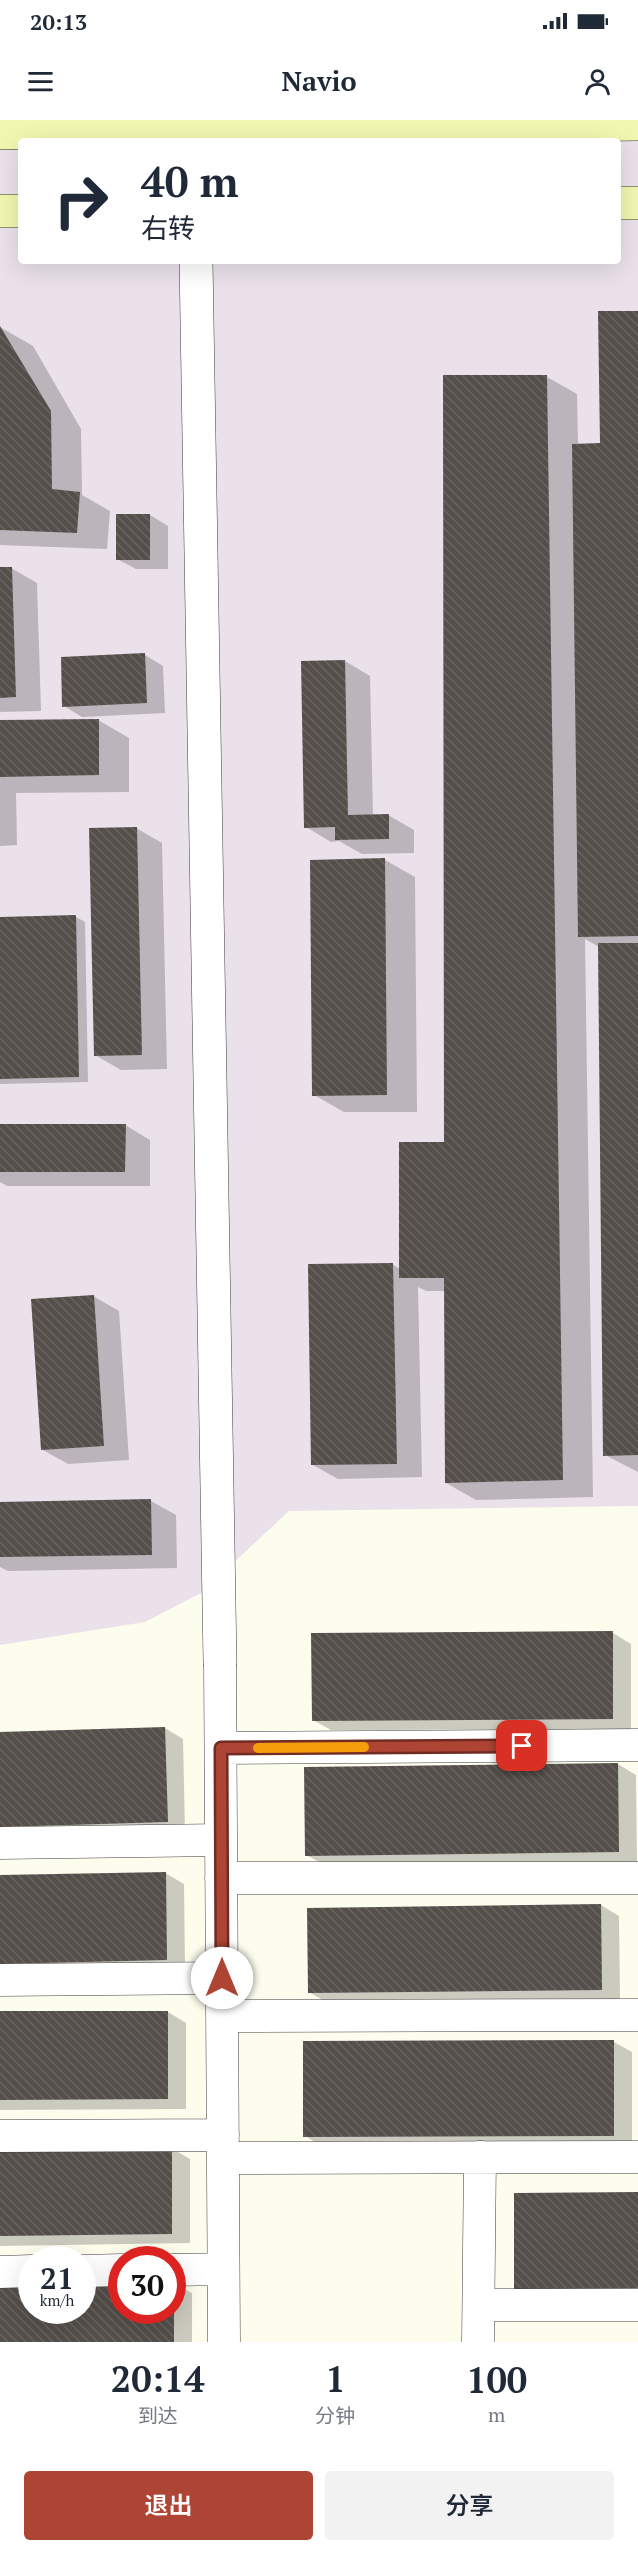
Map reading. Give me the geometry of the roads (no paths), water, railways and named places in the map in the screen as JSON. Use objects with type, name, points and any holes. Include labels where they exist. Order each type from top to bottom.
[{"type":"main road","points":[[0,133],[638,124]]},
{"type":"main road","points":[[621,203],[638,203]]},
{"type":"main road","points":[[0,211],[18,211]]},
{"type":"street","points":[[196,264],[220,1662],[224,2342]]},
{"type":"street","points":[[221,1748],[638,1745]]},
{"type":"street","points":[[0,1843],[221,1840]]},
{"type":"street","points":[[221,1878],[638,1878]]},
{"type":"street","points":[[0,1980],[222,1978]]},
{"type":"street","points":[[222,2016],[638,2015]]},
{"type":"street","points":[[0,2136],[480,2157],[638,2157]]},
{"type":"street","points":[[478,2342],[480,2157]]},
{"type":"street","points":[[186,2270],[223,2269]]},
{"type":"street","points":[[0,2272],[18,2271]]},
{"type":"street","points":[[479,2305],[638,2305]]}]
